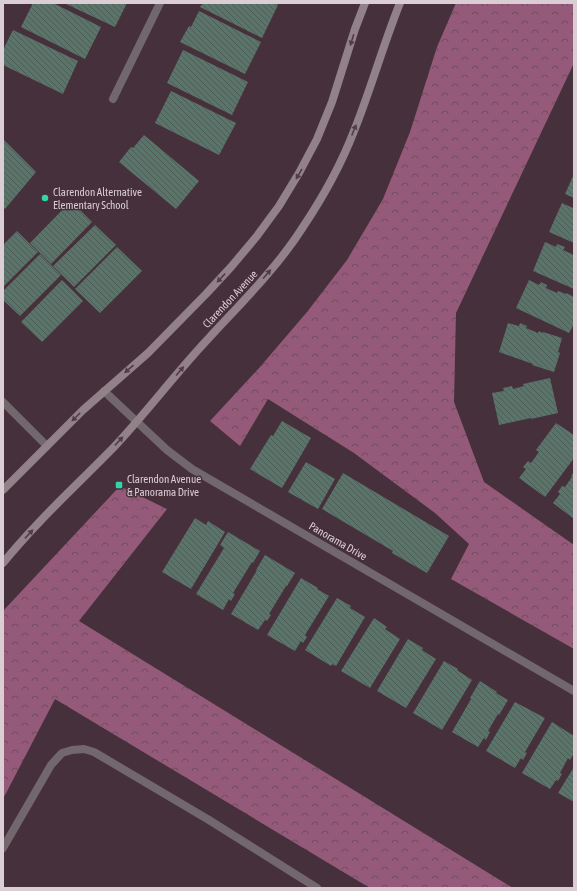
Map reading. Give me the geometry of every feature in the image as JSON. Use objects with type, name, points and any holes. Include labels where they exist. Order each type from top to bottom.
[{"type":"main road","name":"Clarendon Avenue","points":[[3,490],[83,410],[148,353],[206,294],[231,267],[280,206],[317,139],[332,102],[355,29],[365,3]]},
{"type":"main road","name":"Clarendon Avenue","points":[[3,563],[50,511],[137,422],[207,340],[257,287],[302,229],[322,197],[353,133],[400,3]]},
{"type":"street","points":[[113,98],[160,3]]},
{"type":"street","name":"Panorama Drive","points":[[104,391],[167,450],[192,469],[574,691]]},
{"type":"street","points":[[3,402],[47,446]]},
{"type":"street","points":[[3,848],[51,765],[62,753],[84,749],[94,752],[209,820],[317,888]]},
{"type":"green space","points":[[456,3],[574,3],[574,63],[456,313],[454,402],[484,482],[574,545],[574,649],[451,579],[469,544],[435,513],[354,453],[268,399],[240,446],[210,421],[260,367],[307,312],[347,260],[383,199],[410,132],[437,47]]},
{"type":"green space","points":[[120,486],[167,509],[79,621],[513,888],[370,888],[55,699],[3,799],[3,611]]},
{"type":"building","points":[[33,3],[53,3],[101,27],[85,59],[21,27]]},
{"type":"building","points":[[64,3],[127,3],[115,27]]},
{"type":"building","points":[[203,3],[275,3],[278,5],[262,38],[200,7]]},
{"type":"building","points":[[199,11],[261,42],[245,74],[180,42],[189,26],[191,27]]},
{"type":"building","points":[[13,30],[78,61],[63,94],[3,65],[3,50]]},
{"type":"building","points":[[183,50],[248,82],[232,115],[167,83]]},
{"type":"building","points":[[171,91],[236,123],[219,155],[155,123]]},
{"type":"building","points":[[144,135],[199,181],[176,209],[119,162],[131,147],[133,148]]},
{"type":"building","points":[[3,139],[36,172],[5,209],[3,207]]},
{"type":"building","points":[[574,174],[574,198],[565,194]]},
{"type":"building","points":[[71,201],[92,222],[51,264],[30,243]]},
{"type":"building","points":[[562,203],[573,208],[574,204],[574,243],[549,232]]},
{"type":"building","points":[[95,225],[116,245],[74,287],[53,266]]},
{"type":"building","points":[[17,231],[38,252],[3,287],[3,245]]},
{"type":"building","points":[[545,242],[556,247],[557,244],[565,247],[563,250],[574,255],[574,289],[533,271]]},
{"type":"building","points":[[117,247],[142,271],[100,313],[75,289]]},
{"type":"building","points":[[40,254],[61,275],[20,316],[3,300],[3,291]]},
{"type":"building","points":[[62,280],[83,301],[42,342],[21,322]]},
{"type":"building","points":[[529,280],[539,285],[541,282],[547,285],[546,288],[557,293],[558,291],[574,297],[574,324],[569,333],[516,308]]},
{"type":"building","points":[[508,323],[519,326],[520,323],[527,326],[526,328],[538,333],[539,331],[562,338],[558,352],[560,353],[554,372],[499,352]]},
{"type":"building","points":[[550,378],[558,413],[499,425],[492,393],[504,391],[503,388],[512,386],[513,389],[524,386],[523,384]]},
{"type":"building","points":[[282,421],[311,438],[282,488],[250,469],[271,435],[273,436]]},
{"type":"building","points":[[556,423],[574,435],[574,458],[545,497],[519,478],[526,469],[523,467],[528,461],[531,463],[539,452],[536,450]]},
{"type":"building","points":[[306,462],[335,479],[318,509],[288,492]]},
{"type":"building","points":[[574,472],[574,519],[553,503],[560,494],[558,492],[562,486],[565,487]]},
{"type":"building","points":[[343,473],[449,536],[427,573],[322,509]]},
{"type":"building","points":[[195,518],[206,525],[208,521],[225,532],[191,589],[162,572]]},
{"type":"building","points":[[228,532],[260,551],[233,593],[235,594],[231,601],[229,599],[223,610],[196,594],[224,548],[220,545]]},
{"type":"building","points":[[265,555],[295,573],[269,614],[271,615],[267,621],[265,620],[258,630],[231,614]]},
{"type":"building","points":[[301,578],[329,596],[305,635],[307,637],[303,643],[301,641],[295,651],[267,635]]},
{"type":"building","points":[[337,598],[351,606],[350,608],[365,617],[336,666],[332,664],[331,666],[305,650]]},
{"type":"building","points":[[374,618],[387,627],[385,629],[400,639],[370,688],[341,671]]},
{"type":"building","points":[[408,639],[423,648],[422,650],[436,659],[406,708],[377,691]]},
{"type":"building","points":[[444,661],[458,669],[457,670],[472,680],[442,730],[413,713]]},
{"type":"building","points":[[480,681],[508,700],[488,731],[490,732],[486,740],[484,738],[478,747],[452,732]]},
{"type":"building","points":[[515,702],[545,718],[525,752],[527,753],[523,760],[521,758],[515,768],[486,751]]},
{"type":"building","points":[[552,722],[574,736],[574,753],[570,760],[568,758],[560,773],[562,774],[558,781],[556,780],[550,789],[522,773]]},
{"type":"building","points":[[574,767],[574,802],[558,793]]},
{"type":"place","name":"Clarendon Alternative Elementary School","points":[[45,198]]},
{"type":"place","name":"Clarendon Avenue & Panorama Drive","points":[[119,485]]}]
